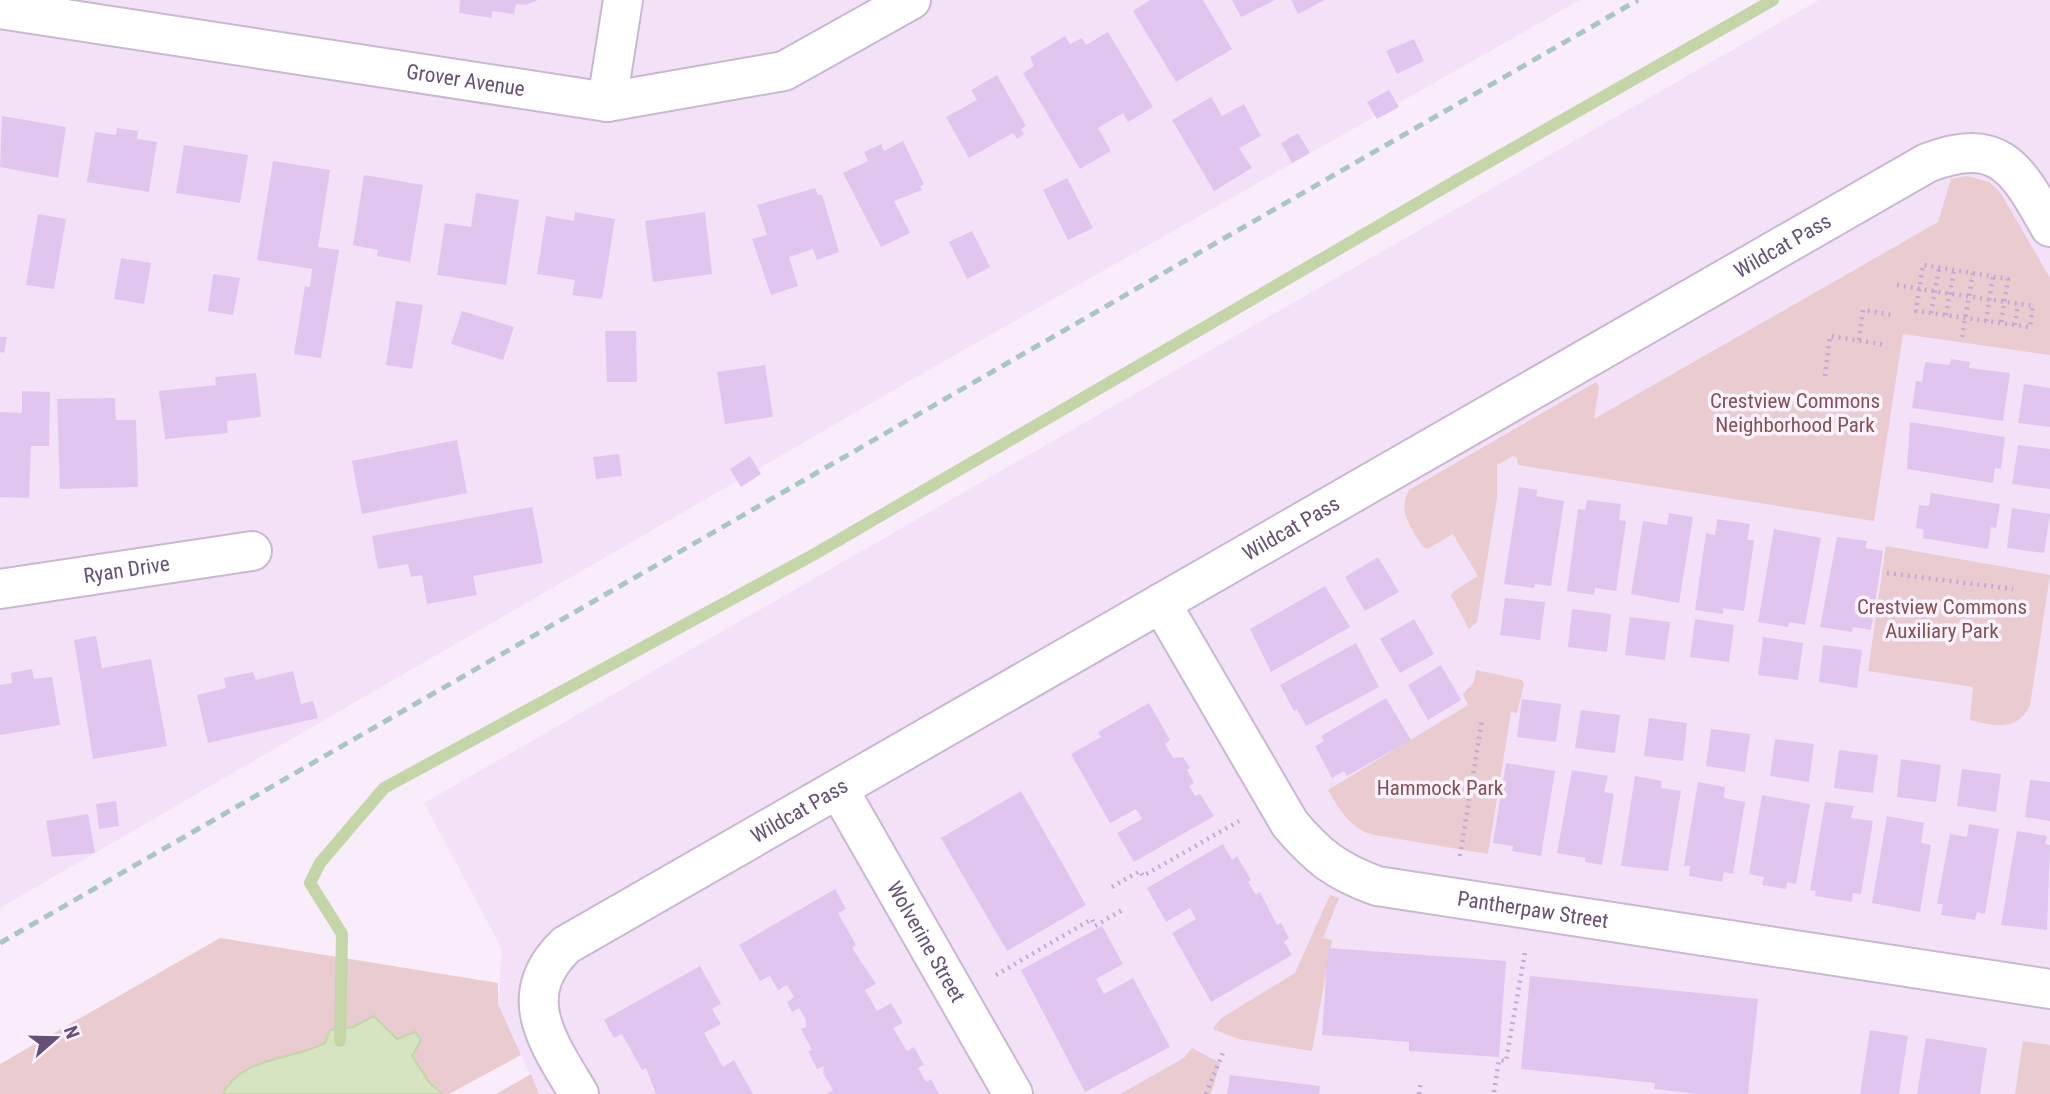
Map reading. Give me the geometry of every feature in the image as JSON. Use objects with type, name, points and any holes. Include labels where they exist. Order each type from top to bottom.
[{"type":"street","points":[[607,102],[623,0]]},
{"type":"street","name":"Grover Avenue","points":[[9,7],[607,102],[784,72],[911,0]]},
{"type":"street","name":"Wildcat Pass","points":[[579,1094],[547,1041],[540,1019],[538,993],[541,976],[550,960],[566,945],[1927,163],[1965,151],[1979,152],[2004,161],[2030,192],[2050,227]]},
{"type":"street","name":"Ryan Drive","points":[[0,589],[252,551]]},
{"type":"street","name":"Pantherpaw Street","points":[[1161,603],[1290,824],[1312,850],[1343,874],[1377,886],[2050,989]]},
{"type":"street","name":"Wolverine Street","points":[[839,790],[1013,1094]]},
{"type":"path","points":[[1897,285],[1919,289],[1968,296],[1989,300],[2004,302],[2033,306],[2030,327],[1986,321],[1946,315],[1916,311],[1919,289],[1923,265],[2008,279],[2004,302],[2001,323]]},
{"type":"path","points":[[1931,313],[1939,268]]},
{"type":"path","points":[[1946,315],[1954,270]]},
{"type":"path","points":[[1962,337],[1973,273]]},
{"type":"path","points":[[1986,321],[1993,276]]},
{"type":"path","points":[[2015,325],[2018,304]]},
{"type":"path","points":[[1859,340],[1863,310],[1892,315]]},
{"type":"path","points":[[1825,376],[1830,336],[1887,345]]},
{"type":"path","points":[[1822,398],[1878,406]]},
{"type":"path","points":[[1886,573],[2013,589]]},
{"type":"path","points":[[1460,856],[1482,719]]},
{"type":"path","points":[[1111,887],[1140,871],[1143,876],[1240,821]]},
{"type":"path","points":[[996,975],[1092,919],[1095,926],[1124,909]]},
{"type":"path","points":[[1494,1093],[1499,1060],[1506,1061],[1525,952]]},
{"type":"path","points":[[1206,1094],[1224,1050]]},
{"type":"path","points":[[1419,1094],[1421,1081]]},
{"type":"shaded area","points":[[0,0],[1580,0],[939,364],[0,908]]},
{"type":"shaded area","points":[[1819,0],[2050,0],[2050,1094],[539,1094],[498,1004],[502,949],[424,803]]},
{"type":"shaded area","points":[[374,1016],[397,1039],[415,1032],[421,1040],[412,1056],[429,1082],[442,1094],[223,1094],[231,1082],[254,1066],[312,1049],[325,1043],[330,1030],[353,1027]]},
{"type":"green space","name":"Crestview Commons Neighborhood Park","points":[[1967,176],[1989,182],[2000,192],[2050,278],[2050,355],[1903,334],[1874,521],[1518,465],[1517,458],[1513,456],[1497,465],[1497,498],[1477,622],[1469,629],[1451,596],[1454,591],[1478,576],[1453,534],[1427,549],[1422,546],[1405,512],[1404,505],[1409,490],[1596,382],[1599,387],[1594,419],[1938,222],[1951,179]]},
{"type":"green space","name":"Crestview Commons Auxiliary Park","points":[[1886,546],[2050,575],[2030,705],[2019,720],[1996,725],[1970,720],[1973,687],[1868,671]]},
{"type":"green space","name":"Hammock Park","points":[[1476,670],[1522,680],[1524,684],[1517,713],[1511,712],[1488,854],[1375,835],[1359,829],[1342,812],[1328,790],[1468,705],[1463,694],[1474,682]]},
{"type":"green space","points":[[1330,895],[1339,898],[1323,938],[1332,940],[1312,1051],[1238,1039],[1213,1029],[1220,1019],[1295,973]]},
{"type":"green space","points":[[220,938],[498,983],[498,1004],[521,1055],[449,1094],[356,1094],[228,1083],[223,1094],[0,1094],[0,1064]]},
{"type":"green space","points":[[2023,1041],[2050,1045],[2050,1094],[2015,1094]]},
{"type":"green space","points":[[1192,1048],[1220,1063],[1211,1094],[1120,1094],[1184,1058]]},
{"type":"green space","points":[[531,1074],[539,1094],[496,1094]]},
{"type":"building","points":[[460,0],[538,0],[526,5],[516,4],[514,14],[492,11],[492,18],[459,13]]},
{"type":"building","points":[[1150,0],[1203,0],[1232,49],[1176,82],[1133,11]]},
{"type":"building","points":[[1232,0],[1275,0],[1241,17]]},
{"type":"building","points":[[1291,0],[1325,0],[1298,14]]},
{"type":"building","points":[[1108,32],[1153,107],[1128,122],[1123,113],[1098,128],[1111,151],[1080,169],[1023,73],[1034,66],[1030,57],[1065,36],[1070,44],[1082,38],[1086,45]]},
{"type":"building","points":[[1414,39],[1424,61],[1397,74],[1386,51]]},
{"type":"building","points":[[997,75],[1026,126],[1021,129],[1024,134],[1017,139],[1013,133],[969,158],[946,117],[977,100],[971,90]]},
{"type":"building","points":[[1389,90],[1399,107],[1377,119],[1367,102]]},
{"type":"building","points":[[1211,97],[1222,116],[1244,104],[1261,136],[1239,148],[1252,168],[1214,191],[1172,120]]},
{"type":"building","points":[[2,116],[66,127],[58,178],[0,167]]},
{"type":"building","points":[[117,128],[138,131],[137,139],[157,142],[149,192],[87,182],[95,132],[116,135]]},
{"type":"building","points":[[1298,133],[1310,153],[1292,163],[1281,143]]},
{"type":"building","points":[[903,141],[924,184],[920,187],[922,190],[894,201],[910,233],[881,247],[843,173],[868,161],[864,152],[881,144],[884,151]]},
{"type":"building","points":[[184,145],[248,155],[240,203],[176,193]]},
{"type":"building","points":[[273,161],[330,170],[318,247],[339,250],[321,358],[294,354],[305,286],[310,287],[312,269],[257,260]]},
{"type":"building","points":[[364,175],[423,185],[410,262],[377,256],[378,250],[353,245]]},
{"type":"building","points":[[1067,178],[1093,228],[1068,240],[1043,190]]},
{"type":"building","points":[[815,188],[818,195],[822,194],[839,252],[817,260],[813,249],[789,257],[798,286],[771,295],[752,239],[767,235],[757,205]]},
{"type":"building","points":[[476,193],[519,200],[506,285],[437,275],[445,223],[471,227]]},
{"type":"building","points":[[575,212],[615,219],[602,299],[572,295],[575,280],[537,274],[546,216],[574,221]]},
{"type":"building","points":[[705,212],[712,274],[653,282],[645,221]]},
{"type":"building","points":[[38,214],[66,219],[54,289],[26,285]]},
{"type":"building","points":[[972,231],[990,267],[967,279],[949,242]]},
{"type":"building","points":[[121,258],[151,263],[144,304],[114,299]]},
{"type":"building","points":[[213,274],[240,278],[233,315],[208,311]]},
{"type":"building","points":[[396,301],[423,305],[412,369],[386,365]]},
{"type":"building","points":[[462,311],[514,327],[503,360],[451,344]]},
{"type":"building","points":[[605,331],[636,331],[637,382],[607,382]]},
{"type":"building","points":[[0,337],[7,337],[4,353],[0,352]]},
{"type":"building","points":[[1951,359],[1970,362],[1969,368],[2010,373],[2003,421],[1912,408],[1916,381],[1922,382],[1925,362],[1950,365]]},
{"type":"building","points":[[765,365],[773,417],[725,424],[717,372]]},
{"type":"building","points":[[256,373],[261,417],[227,421],[228,433],[165,439],[159,391],[216,385],[215,377]]},
{"type":"building","points":[[2024,384],[2050,388],[2050,427],[2018,423]]},
{"type":"building","points":[[22,391],[50,392],[49,446],[31,446],[29,498],[0,497],[0,412],[22,413]]},
{"type":"building","points":[[115,398],[116,420],[136,420],[138,487],[60,489],[57,399]]},
{"type":"building","points":[[1910,422],[2005,437],[2001,469],[1995,468],[1993,483],[1907,469]]},
{"type":"building","points":[[457,440],[467,493],[362,514],[352,461]]},
{"type":"building","points":[[2018,445],[2050,449],[2050,489],[2012,484]]},
{"type":"building","points":[[619,454],[622,476],[596,479],[593,457]]},
{"type":"building","points":[[750,456],[761,474],[741,487],[730,469]]},
{"type":"building","points":[[1519,487],[1537,490],[1536,496],[1564,501],[1551,586],[1535,584],[1534,588],[1504,584]]},
{"type":"building","points":[[1931,493],[2000,504],[1996,528],[1991,527],[1988,549],[1923,538],[1924,530],[1916,528],[1919,505],[1929,506]]},
{"type":"building","points":[[1587,500],[1621,504],[1619,520],[1626,521],[1616,591],[1595,588],[1594,595],[1567,591],[1578,509],[1585,510]]},
{"type":"building","points":[[532,507],[543,563],[473,576],[477,595],[427,604],[422,575],[411,577],[408,564],[378,569],[372,536]]},
{"type":"building","points":[[2012,508],[2050,514],[2044,553],[2007,548]]},
{"type":"building","points":[[1669,513],[1693,517],[1679,603],[1631,594],[1643,521],[1667,525]]},
{"type":"building","points":[[1717,519],[1750,524],[1747,540],[1754,540],[1744,611],[1723,608],[1723,614],[1695,610],[1706,533],[1715,535]]},
{"type":"building","points":[[1774,529],[1821,538],[1805,625],[1789,622],[1788,627],[1758,622]]},
{"type":"building","points":[[1837,537],[1867,541],[1865,548],[1883,551],[1871,630],[1853,627],[1852,632],[1820,627]]},
{"type":"building","points":[[1378,557],[1399,592],[1365,611],[1345,577]]},
{"type":"building","points":[[1325,586],[1350,627],[1271,672],[1250,629]]},
{"type":"building","points":[[1505,598],[1545,602],[1540,640],[1500,635]]},
{"type":"building","points":[[1572,609],[1611,614],[1607,652],[1568,647]]},
{"type":"building","points":[[1630,617],[1670,622],[1665,660],[1625,655]]},
{"type":"building","points":[[1414,619],[1434,654],[1400,673],[1380,639]]},
{"type":"building","points":[[1695,619],[1734,625],[1729,662],[1690,657]]},
{"type":"building","points":[[96,636],[102,668],[151,659],[167,746],[93,759],[74,640]]},
{"type":"building","points":[[1763,637],[1803,643],[1798,680],[1758,675]]},
{"type":"building","points":[[1356,643],[1379,687],[1306,726],[1297,709],[1294,711],[1280,685]]},
{"type":"building","points":[[1823,645],[1862,650],[1857,688],[1819,682]]},
{"type":"building","points":[[1441,665],[1461,700],[1428,720],[1408,685]]},
{"type":"building","points":[[32,669],[34,679],[52,677],[60,725],[0,735],[0,685],[12,683],[11,673]]},
{"type":"building","points":[[293,671],[301,704],[313,701],[318,718],[208,743],[197,695],[226,688],[224,678],[253,672],[256,680]]},
{"type":"building","points":[[1386,698],[1411,740],[1347,776],[1344,771],[1332,778],[1315,746],[1324,741],[1321,736]]},
{"type":"building","points":[[1522,699],[1561,704],[1556,742],[1517,737]]},
{"type":"building","points":[[1149,703],[1170,740],[1165,744],[1173,758],[1183,757],[1190,768],[1187,770],[1194,783],[1189,786],[1195,796],[1200,794],[1214,816],[1134,862],[1117,833],[1142,819],[1136,809],[1110,823],[1071,754],[1101,737],[1098,732]]},
{"type":"building","points":[[1581,710],[1620,715],[1615,753],[1575,748]]},
{"type":"building","points":[[1649,718],[1687,723],[1683,761],[1644,756]]},
{"type":"building","points":[[1711,729],[1750,734],[1745,772],[1706,766]]},
{"type":"building","points":[[1775,739],[1814,744],[1809,782],[1770,776]]},
{"type":"building","points":[[1839,750],[1878,755],[1873,793],[1834,788]]},
{"type":"building","points":[[1901,759],[1941,765],[1936,802],[1897,797]]},
{"type":"building","points":[[1506,763],[1555,771],[1541,856],[1512,851],[1513,846],[1493,843]]},
{"type":"building","points":[[1962,769],[2001,774],[1996,812],[1957,806]]},
{"type":"building","points":[[1572,770],[1608,776],[1604,792],[1614,794],[1602,865],[1585,862],[1585,858],[1557,853]]},
{"type":"building","points":[[1635,776],[1662,781],[1661,788],[1681,791],[1668,871],[1621,866]]},
{"type":"building","points":[[2030,780],[2050,782],[2050,821],[2025,817]]},
{"type":"building","points":[[1698,782],[1725,787],[1724,798],[1745,802],[1733,874],[1724,872],[1722,882],[1689,876],[1690,866],[1684,866]]},
{"type":"building","points":[[1021,791],[1086,905],[1007,951],[941,838]]},
{"type":"building","points":[[1762,795],[1810,804],[1796,884],[1787,882],[1786,889],[1762,885],[1764,877],[1749,874]]},
{"type":"building","points":[[116,801],[119,826],[99,829],[96,804]]},
{"type":"building","points":[[1825,802],[1854,806],[1851,818],[1873,821],[1861,894],[1853,893],[1852,902],[1815,896],[1816,891],[1810,890]]},
{"type":"building","points":[[88,814],[95,853],[52,857],[46,821]]},
{"type":"building","points":[[1887,816],[1924,823],[1921,843],[1931,845],[1920,912],[1872,903]]},
{"type":"building","points":[[1969,824],[1999,829],[1985,914],[1977,912],[1975,920],[1941,915],[1943,904],[1937,904],[1950,834],[1967,837]]},
{"type":"building","points":[[2017,831],[2047,836],[2045,844],[2050,845],[2047,930],[2001,925]]},
{"type":"building","points":[[1223,844],[1232,860],[1237,856],[1251,880],[1248,882],[1256,895],[1260,892],[1277,925],[1281,923],[1289,938],[1284,942],[1292,955],[1211,1002],[1172,933],[1196,919],[1190,908],[1166,922],[1147,888]]},
{"type":"building","points":[[835,889],[846,909],[838,913],[856,945],[852,948],[876,984],[865,990],[877,1011],[891,1003],[903,1023],[893,1028],[907,1051],[914,1047],[924,1065],[918,1068],[926,1082],[931,1079],[939,1094],[826,1094],[833,1090],[823,1073],[824,1066],[817,1069],[808,1051],[812,1050],[801,1029],[806,1027],[806,1020],[799,1008],[792,1012],[787,1002],[794,997],[787,985],[778,990],[770,976],[760,981],[739,945]]},
{"type":"building","points":[[1102,926],[1123,964],[1096,979],[1104,994],[1133,978],[1170,1047],[1085,1092],[1021,970]]},
{"type":"building","points":[[1328,948],[1506,961],[1499,1057],[1409,1051],[1409,1042],[1322,1035]]},
{"type":"building","points":[[700,966],[721,1004],[712,1009],[721,1024],[704,1033],[723,1067],[734,1060],[753,1094],[656,1094],[646,1068],[642,1070],[622,1034],[614,1038],[604,1020]]},
{"type":"building","points":[[1530,976],[1758,999],[1748,1094],[1698,1094],[1654,1089],[1655,1083],[1521,1069]]},
{"type":"building","points":[[1870,1030],[1908,1036],[1899,1094],[1860,1094]]},
{"type":"building","points":[[1926,1038],[1987,1048],[1980,1094],[1917,1094]]},
{"type":"building","points":[[1230,1075],[1320,1086],[1319,1094],[1227,1094]]},
{"type":"waterway","points":[[340,1041],[342,934],[310,883],[320,863],[384,788],[813,555],[1459,179],[1773,0]]},
{"type":"railway","points":[[0,943],[1638,0]]}]
